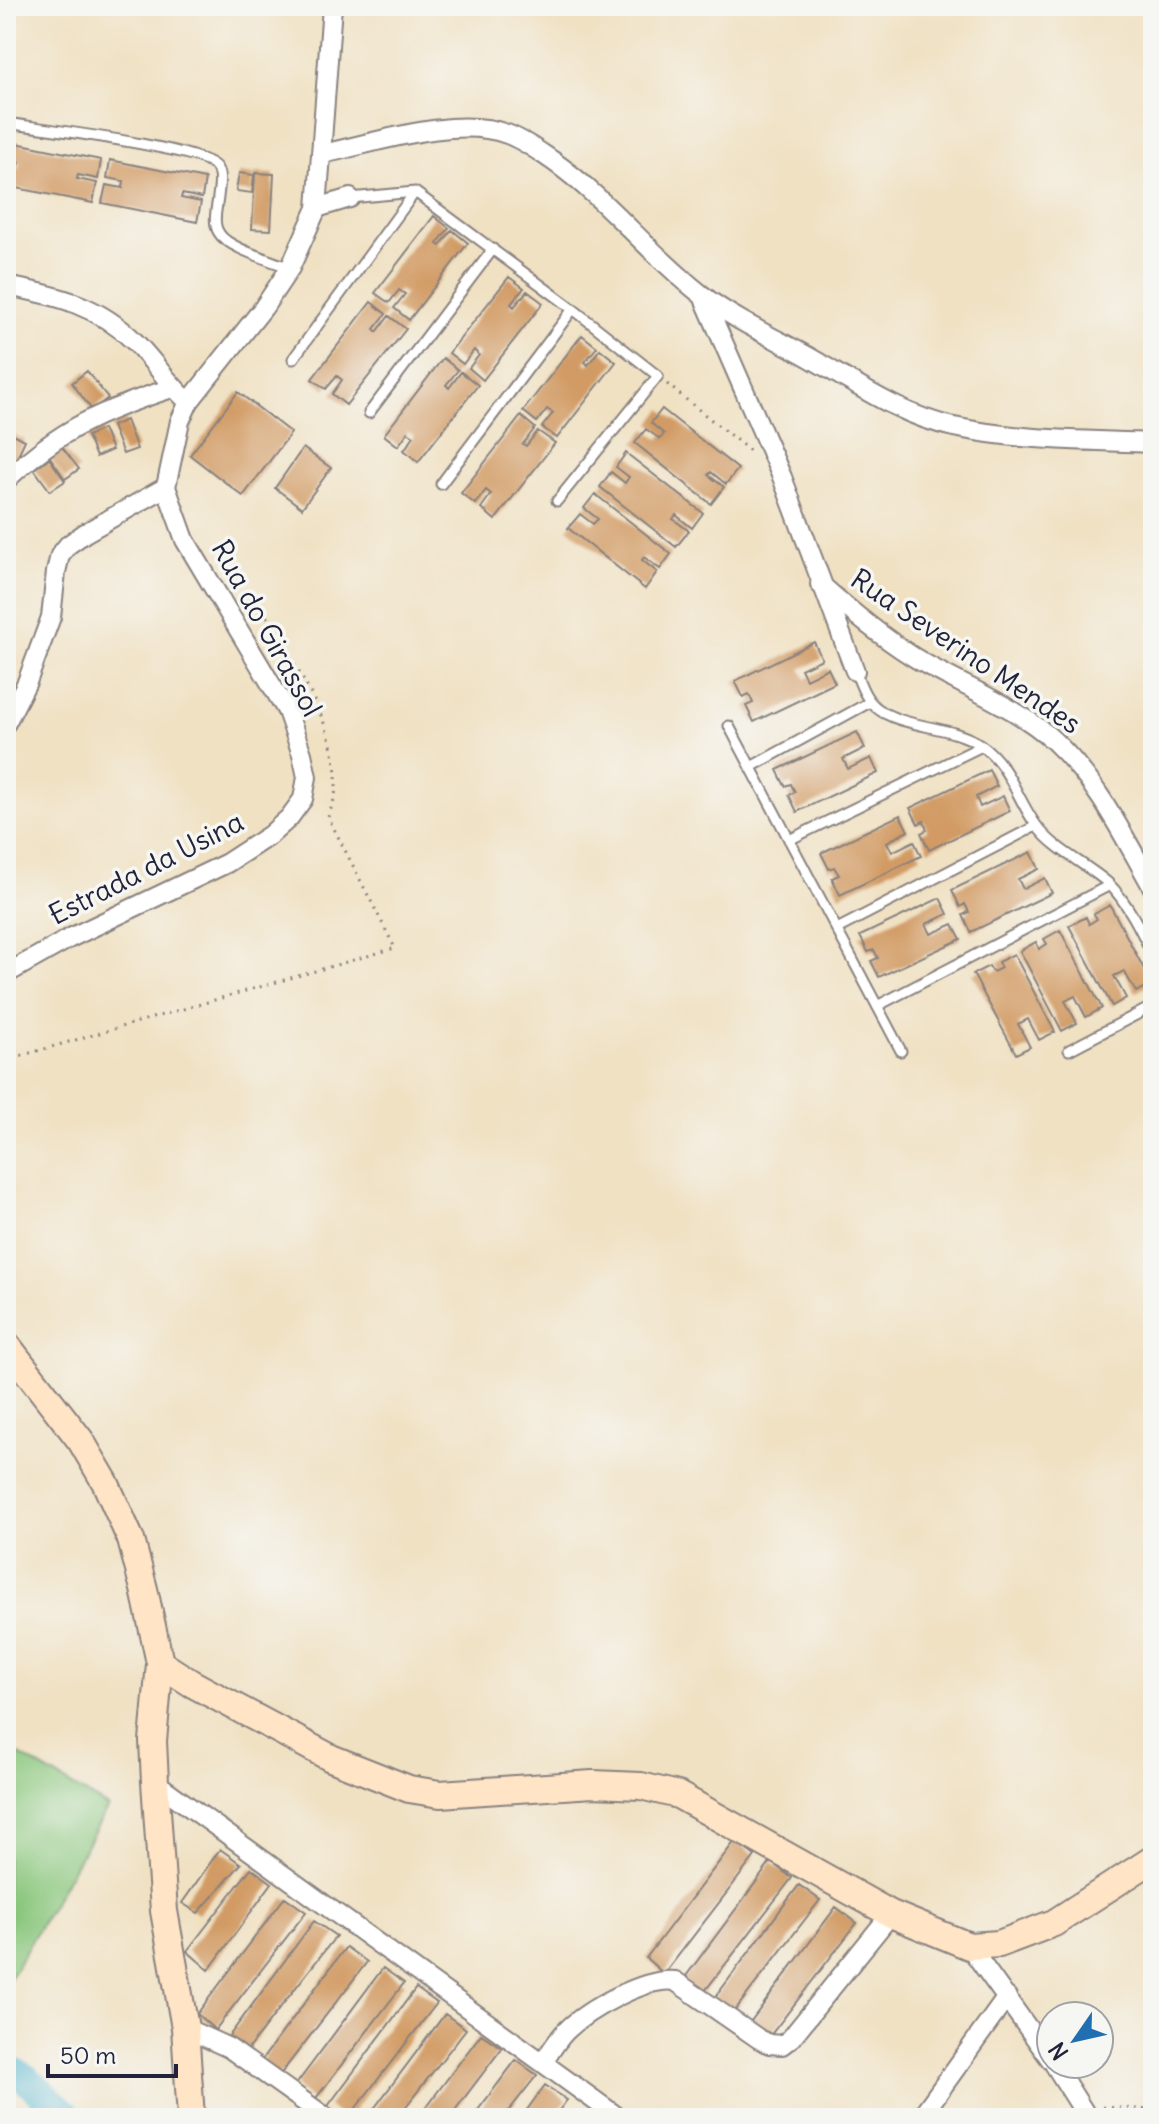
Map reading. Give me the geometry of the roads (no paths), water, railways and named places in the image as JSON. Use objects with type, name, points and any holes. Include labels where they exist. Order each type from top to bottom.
[{"type":"street","points":[[6,723],[27,682],[51,617],[60,555],[85,533],[166,487],[180,421],[189,402],[264,307],[290,268],[317,208],[332,6]]},
{"type":"street","points":[[322,154],[443,128],[474,126],[506,133],[529,144],[588,188],[703,296],[915,415],[951,427],[1059,439],[1153,443]]},
{"type":"street","points":[[317,208],[350,198]]},
{"type":"street","points":[[6,286],[95,310],[137,343],[172,388],[189,402]]},
{"type":"street","points":[[703,296],[782,477],[855,671]]},
{"type":"street","points":[[6,480],[37,452],[84,421],[119,405],[172,388]]},
{"type":"street","name":"Rua do Girassol","points":[[166,487],[185,540],[287,711],[307,777],[303,799]]},
{"type":"street","name":"Rua Severino Mendes","points":[[820,584],[913,656],[1016,713],[1052,738],[1076,762],[1100,795],[1153,888]]},
{"type":"street","name":"Estrada da Usina","points":[[6,974],[70,938],[227,863],[270,835],[289,818],[303,799]]},
{"type":"street","points":[[6,1344],[81,1441],[105,1482],[131,1540],[160,1663],[153,1741],[155,1782],[164,1911],[185,2028],[191,2118]]},
{"type":"street","points":[[160,1663],[331,1758],[409,1789],[440,1794],[593,1784],[641,1786],[678,1795],[891,1914],[969,1946],[999,1944],[1054,1923],[1153,1859]]},
{"type":"street","points":[[155,1782],[619,2118]]},
{"type":"street","points":[[543,2063],[563,2034],[595,2008],[650,1984],[668,1980],[675,1981],[759,2039],[776,2046],[782,2045],[791,2038],[891,1914]]},
{"type":"street","points":[[969,1946],[1035,2037]]},
{"type":"street","points":[[920,2118],[1007,1997]]},
{"type":"street","points":[[185,2028],[229,2048],[327,2118]]},
{"type":"street","points":[[1064,2080],[1084,2111]]},
{"type":"lane","points":[[6,123],[206,158],[215,165],[220,177],[215,223],[219,235],[232,244],[290,268]]},
{"type":"lane","points":[[293,359],[415,192]]},
{"type":"lane","points":[[350,198],[415,192],[658,376],[557,501]]},
{"type":"lane","points":[[369,413],[493,249]]},
{"type":"lane","points":[[441,484],[573,309]]},
{"type":"lane","points":[[855,671],[870,702],[879,711],[959,735],[982,746],[1009,777],[1036,826],[1052,842],[1110,885],[1142,932],[1153,956]]},
{"type":"lane","points":[[751,767],[870,702]]},
{"type":"lane","points":[[729,726],[901,1051]]},
{"type":"lane","points":[[789,840],[982,746]]},
{"type":"lane","points":[[837,929],[1036,826]]},
{"type":"lane","points":[[877,1006],[1110,885]]},
{"type":"lane","points":[[1069,1050],[1153,1006]]},
{"type":"waterway","points":[[6,2068],[25,2078],[70,2118]]}]
